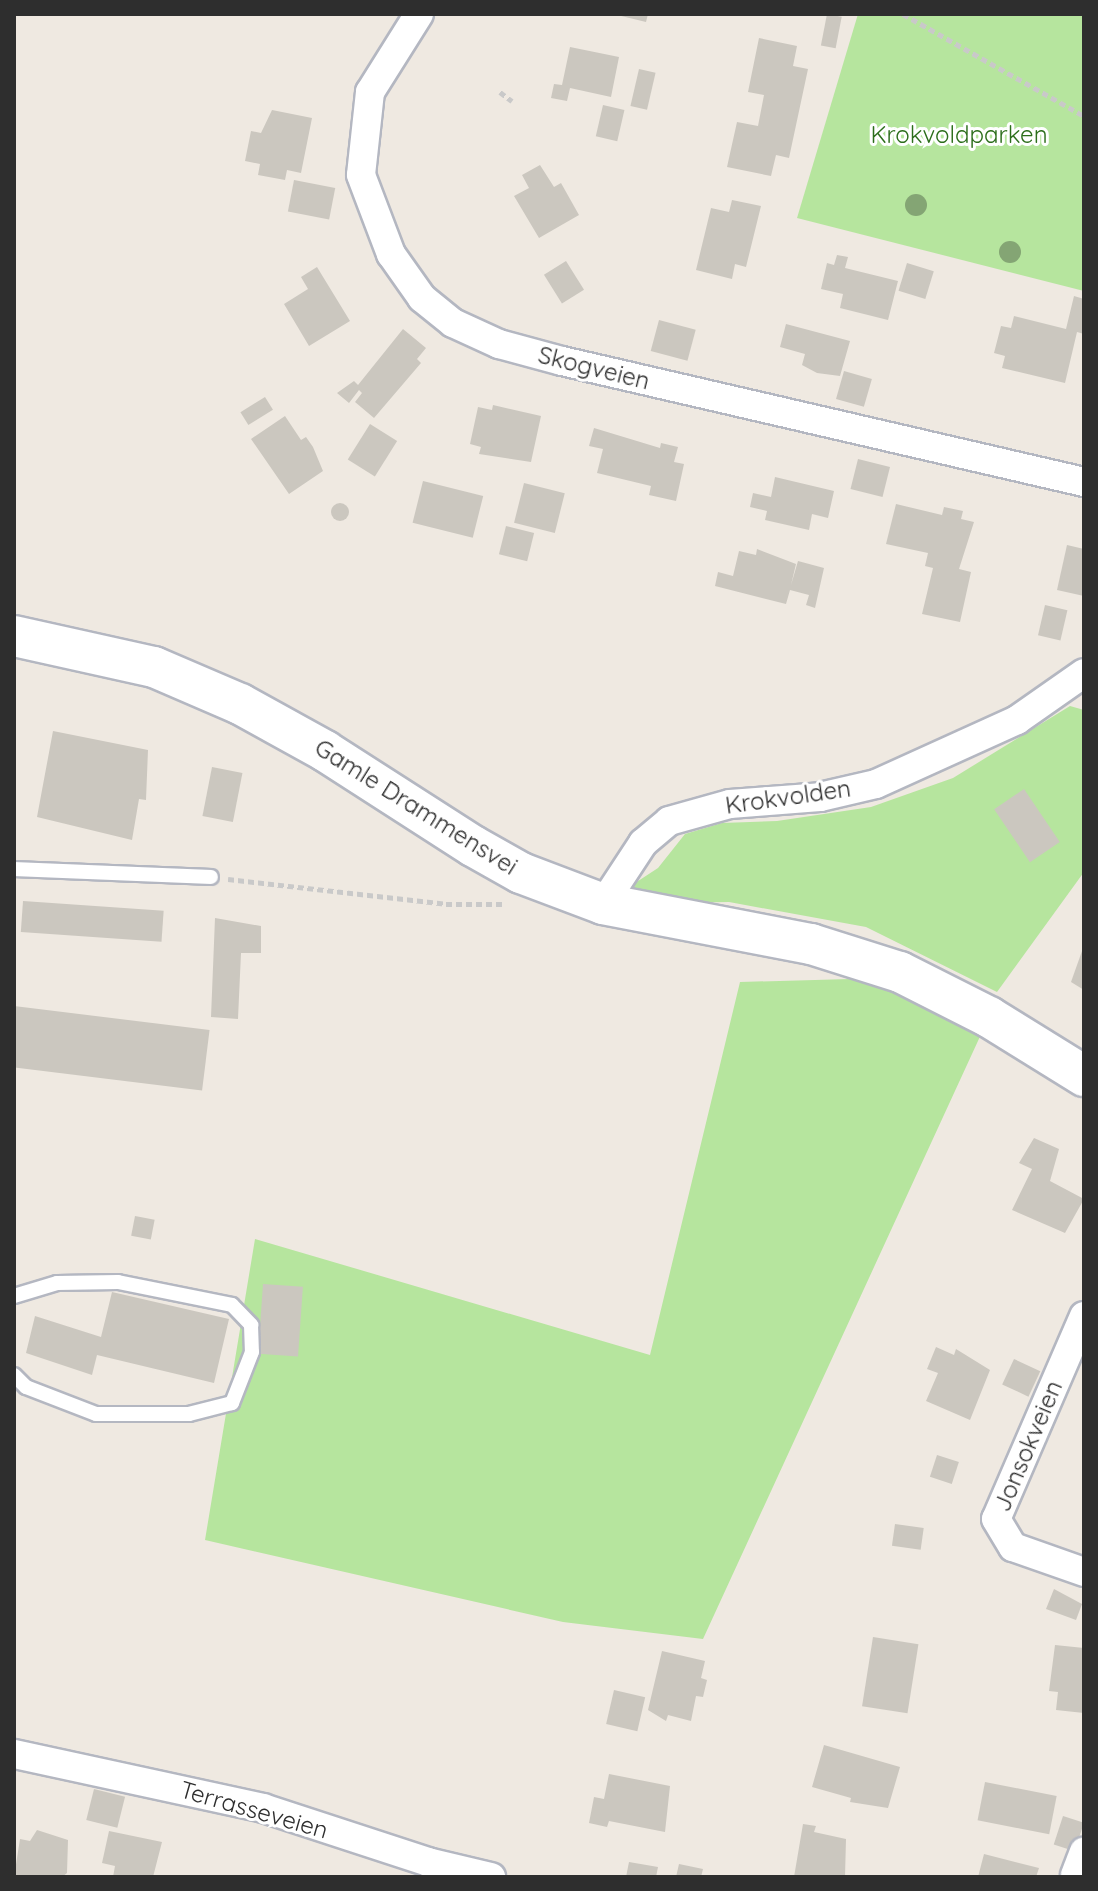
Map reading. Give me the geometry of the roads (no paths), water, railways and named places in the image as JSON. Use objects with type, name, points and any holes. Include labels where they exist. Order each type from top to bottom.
[{"type":"main road","name":"Gamle Drammensvei","points":[[14,636],[106,652],[240,704],[325,751],[473,846],[521,873],[603,904],[856,955],[942,991],[1084,1076]]},
{"type":"street","name":"Skogveien","points":[[419,14],[370,92],[361,175],[391,254],[422,298],[453,323],[499,344],[562,361],[1084,482]]},
{"type":"street","name":"Krokvolden","points":[[603,904],[643,843],[669,821],[730,804],[820,797],[876,784],[1017,720],[1084,673]]},
{"type":"street","name":"Jonsokveien","points":[[1084,1316],[996,1519],[1013,1547],[1084,1572]]},
{"type":"street","name":"Terrasseveien","points":[[14,1754],[263,1808],[428,1862],[491,1877]]},
{"type":"lane","points":[[14,869],[211,877]]},
{"type":"lane","points":[[14,1296],[57,1283],[118,1282],[232,1305],[251,1325],[252,1352],[232,1403],[189,1414],[96,1414],[26,1387],[14,1375]]},
{"type":"park label","name":"Krokvoldparken","points":[[959,135]]}]
